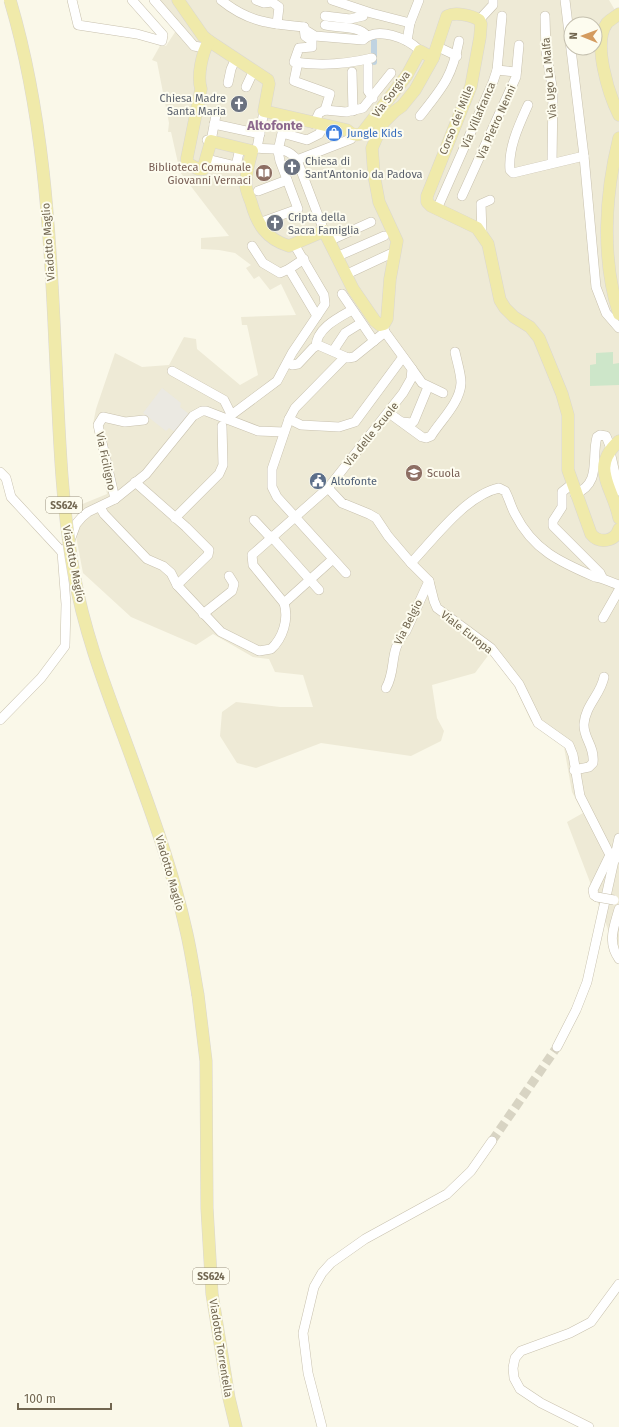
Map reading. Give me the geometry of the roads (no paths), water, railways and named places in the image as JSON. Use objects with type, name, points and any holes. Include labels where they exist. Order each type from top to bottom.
[{"type":"main road","name":"Viadotto Maglio","points":[[10,0],[38,128],[46,201],[62,482],[74,577],[89,636],[104,685],[160,836],[187,933],[198,995],[206,1061],[208,1124]]},
{"type":"main road","points":[[178,0],[203,36],[207,45],[199,84],[201,89],[193,137],[187,158],[188,164],[201,170],[204,168],[207,159],[209,140],[240,148],[255,149],[248,169],[246,187],[258,223],[263,231],[268,236],[282,244],[289,246],[326,236],[345,275],[375,321],[384,328],[387,319],[390,279],[398,241],[379,202],[374,175],[372,148],[383,123],[402,106],[415,90],[435,52],[445,19],[449,15],[465,15],[479,20]]},
{"type":"main road","points":[[619,14],[607,23],[601,42],[608,89],[619,115]]},
{"type":"main road","name":"Corso dei Mille","points":[[434,208],[427,202],[427,196],[471,86],[480,37],[481,24],[479,20]]},
{"type":"main road","points":[[207,45],[236,58],[269,82],[264,111],[319,125],[347,130],[355,134]]},
{"type":"main road","points":[[420,51],[435,52]]},
{"type":"main road","name":"Via Sorgiva","points":[[355,134],[363,132],[407,75],[420,51]]},
{"type":"main road","points":[[619,138],[612,166],[607,219],[611,276],[619,314]]},
{"type":"main road","points":[[434,208],[477,228],[488,244],[500,300],[505,308],[514,317],[530,327],[539,338],[562,394],[568,415],[567,460],[574,489],[591,534],[595,539],[607,540],[613,537],[619,528]]},
{"type":"main road","points":[[614,444],[604,462],[603,471],[619,518]]},
{"type":"main road","name":"Viadotto Torrentella","points":[[208,1124],[207,1208],[212,1294],[229,1398],[236,1427]]},
{"type":"street","points":[[72,0],[78,24],[137,34],[157,41],[162,41],[163,35],[132,0]]},
{"type":"street","points":[[154,0],[194,46],[207,45]]},
{"type":"street","points":[[220,0],[246,17],[277,24],[304,27],[309,34],[315,36],[363,40],[367,36],[381,34],[407,41],[420,51]]},
{"type":"street","points":[[256,0],[264,3],[272,2],[277,5],[279,11],[277,24]]},
{"type":"street","points":[[332,0],[363,11],[410,24]]},
{"type":"street","points":[[350,0],[353,3],[378,14]]},
{"type":"street","points":[[407,41],[410,24],[419,0]]},
{"type":"street","points":[[479,20],[493,5],[493,0]]},
{"type":"street","points":[[565,0],[584,156],[596,287],[606,313],[619,328]]},
{"type":"street","points":[[363,11],[363,16],[357,18],[325,20],[364,32],[367,36]]},
{"type":"street","name":"Via Villafranca","points":[[434,208],[497,70],[502,16]]},
{"type":"street","name":"Via Ugo La Malfa","points":[[545,16],[546,51],[553,92],[552,163]]},
{"type":"street","points":[[304,27],[305,36],[312,41],[312,47],[299,48],[294,81],[330,94],[325,110]]},
{"type":"street","points":[[420,116],[450,76],[457,56],[459,41]]},
{"type":"street","name":"Via Pietro Nenni","points":[[462,196],[516,77],[519,46]]},
{"type":"street","points":[[435,52],[457,56]]},
{"type":"street","points":[[228,83],[231,69],[236,58]]},
{"type":"street","points":[[296,62],[370,62],[368,91],[372,98]]},
{"type":"street","points":[[246,87],[254,70]]},
{"type":"street","points":[[497,70],[516,72]]},
{"type":"street","points":[[352,72],[353,111]]},
{"type":"street","points":[[258,223],[298,209],[278,150],[282,133],[307,140],[319,134],[319,113],[325,110],[353,111],[363,108],[391,73]]},
{"type":"street","points":[[528,105],[516,132],[509,165],[510,170],[513,173],[584,156]]},
{"type":"street","points":[[264,111],[260,134],[255,149],[288,150],[297,160],[326,236],[371,222]]},
{"type":"street","points":[[209,140],[215,119],[260,134]]},
{"type":"street","points":[[297,160],[351,139],[355,134]]},
{"type":"street","points":[[207,159],[236,166],[240,148]]},
{"type":"street","points":[[258,191],[287,180]]},
{"type":"street","points":[[482,234],[481,204],[490,200]]},
{"type":"street","points":[[336,257],[384,236]]},
{"type":"street","points":[[225,419],[276,381],[292,353],[324,307],[325,298],[304,259],[294,244]]},
{"type":"street","points":[[252,246],[263,263],[280,273],[304,259]]},
{"type":"street","points":[[345,275],[390,254]]},
{"type":"street","points":[[289,269],[317,316]]},
{"type":"street","points":[[342,294],[374,341]]},
{"type":"street","points":[[288,362],[292,365],[298,364],[316,346],[316,340],[327,326],[352,310]]},
{"type":"street","points":[[333,351],[345,333],[361,323]]},
{"type":"street","points":[[316,346],[322,346],[345,357],[351,358],[357,356],[374,341],[384,328],[422,383],[443,393]]},
{"type":"street","points":[[389,412],[424,438],[431,436],[451,407],[460,389],[461,381],[455,352]]},
{"type":"street","points":[[345,357],[295,408],[284,432],[271,478],[275,493],[346,573]]},
{"type":"street","points":[[289,419],[301,425],[339,427],[355,422],[403,357]]},
{"type":"street","name":"Via delle Scuole","points":[[284,603],[253,565],[251,560],[253,552],[328,488],[389,412],[411,379],[412,369]]},
{"type":"street","points":[[172,371],[224,400],[225,419],[222,465],[219,474],[175,518]]},
{"type":"street","points":[[402,422],[412,423],[414,421],[428,387]]},
{"type":"street","name":"Via Ficiligno","points":[[62,552],[68,546],[76,524],[82,517],[88,512],[115,499],[146,474],[193,416],[202,411],[206,411],[225,419]]},
{"type":"street","name":"Via Ficiligno","points":[[115,499],[98,425],[103,417],[125,422],[144,420]]},
{"type":"street","points":[[225,419],[258,431],[284,432]]},
{"type":"street","points":[[602,578],[600,573],[553,526],[553,521],[562,507],[562,492],[564,489],[583,491],[591,481],[596,461],[597,437],[600,435],[606,436],[614,444]]},
{"type":"street","points":[[611,456],[619,491]]},
{"type":"street","points":[[0,472],[6,478],[11,497],[62,552],[66,604],[65,646],[41,678],[0,720]]},
{"type":"street","points":[[135,482],[191,532],[210,553],[177,585]]},
{"type":"street","points":[[328,488],[342,503],[370,514],[376,518],[388,536],[429,581]]},
{"type":"street","points":[[411,563],[460,512],[479,496],[499,488],[505,491],[514,514],[527,533],[548,555],[595,578],[602,578],[619,585]]},
{"type":"street","points":[[100,507],[104,514],[147,560],[163,566],[171,573],[177,585],[212,625],[245,646],[264,651],[275,646],[280,636],[287,618],[284,603],[333,559]]},
{"type":"street","points":[[254,520],[319,590]]},
{"type":"street","points":[[203,614],[232,591],[234,584],[229,576]]},
{"type":"street","name":"Via Belgio","points":[[386,688],[395,649],[400,638],[406,631],[429,581]]},
{"type":"street","name":"Viale Europa","points":[[429,581],[437,608],[491,648],[519,684],[538,722],[569,745],[573,755],[574,770],[580,796],[615,856]]},
{"type":"street","points":[[603,618],[619,590]]},
{"type":"street","points":[[574,770],[589,767],[593,763],[592,745],[586,734],[584,724],[586,716],[604,677]]},
{"type":"street","points":[[557,1047],[576,1010],[587,982],[619,838]]},
{"type":"street","points":[[615,856],[593,890],[594,895],[597,897],[616,901]]},
{"type":"street","points":[[619,908],[611,935],[611,944],[619,959]]},
{"type":"street","points":[[322,1427],[308,1373],[303,1333],[314,1287],[322,1273],[330,1263],[365,1239],[447,1194],[471,1171],[492,1141]]},
{"type":"street","points":[[589,1427],[541,1403],[520,1389],[514,1378],[513,1368],[515,1358],[522,1350],[570,1333],[591,1322],[619,1284]]},
{"type":"waterway","points":[[374,41],[374,62]]},
{"type":"tunnel","points":[[492,1141],[557,1047]]},
{"type":"place","name":"Chiesa Madre Santa Maria","points":[[239,104]]},
{"type":"place","name":"Jungle Kids","points":[[334,133]]},
{"type":"place","name":"Chiesa di Sant'Antonio da Padova","points":[[292,167]]},
{"type":"place","name":"Biblioteca Comunale Giovanni Vernaci","points":[[264,173]]},
{"type":"place","name":"Cripta della Sacra Famiglia","points":[[275,223]]},
{"type":"place","name":"Scuola","points":[[414,473]]},
{"type":"place","name":"Altofonte","points":[[318,481]]},
{"type":"district","name":"Altofonte","points":[[275,125]]}]
